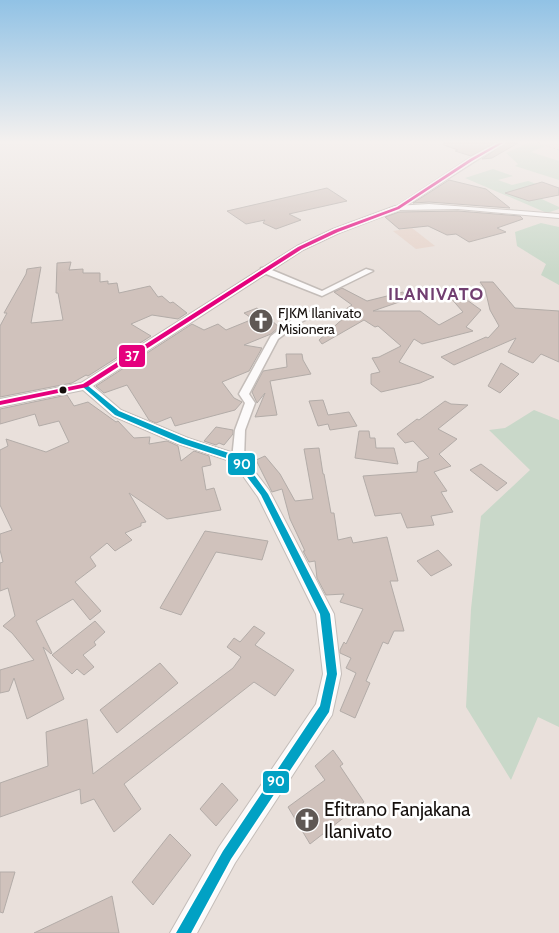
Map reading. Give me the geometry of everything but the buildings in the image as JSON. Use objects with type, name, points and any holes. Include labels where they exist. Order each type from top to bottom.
[{"type":"street","points":[[0,403],[85,386],[300,248],[336,230],[398,208],[431,187]]},
{"type":"street","points":[[398,208],[458,207],[559,216]]},
{"type":"street","points":[[264,270],[322,294],[369,271]]},
{"type":"street","points":[[238,459],[238,439],[242,417],[250,403],[244,394],[254,373],[274,338],[296,321],[320,311]]},
{"type":"street","points":[[85,386],[117,413],[182,441],[238,459],[264,494],[325,614],[332,674],[324,708],[227,855],[183,933]]},
{"type":"shaded area","points":[[412,228],[435,246],[416,249],[393,231]]},
{"type":"green space","points":[[485,187],[544,187],[551,189],[533,195],[559,207],[559,209],[547,213]]},
{"type":"green space","points":[[541,223],[559,227],[559,285],[541,275],[546,264],[517,246],[515,232]]},
{"type":"green space","points":[[534,410],[559,420],[559,727],[538,717],[511,780],[466,707],[471,609],[481,516],[530,470],[489,430],[505,428]]},
{"type":"transit line","name":"37","points":[[0,403],[85,386],[300,248],[336,231],[398,208],[431,187]]},
{"type":"transit line","name":"90","points":[[85,386],[117,413],[183,441],[238,459],[264,494],[325,614],[332,674],[325,708],[227,855],[183,933]]},
{"type":"place","name":"FJKM Ilanivato Misionera","points":[[261,321]]},
{"type":"place","name":"Efitrano Fanjakana Ilanivato","points":[[307,820]]},
{"type":"district","name":"ILANIVATO","points":[[436,294]]}]
